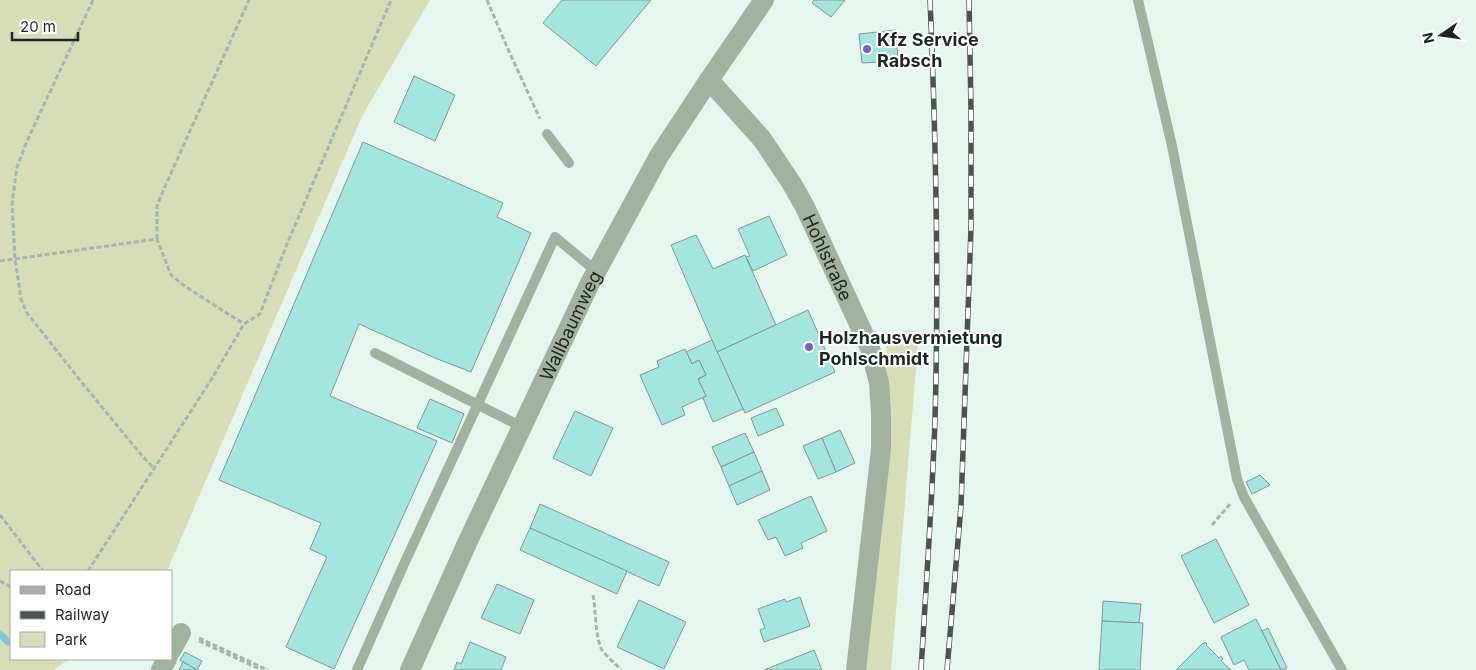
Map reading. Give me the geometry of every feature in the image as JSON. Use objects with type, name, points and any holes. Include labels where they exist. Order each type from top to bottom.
[{"type":"street","name":"Wallbaumweg","points":[[410,670],[468,541],[597,272],[659,156],[764,0]]},
{"type":"street","name":"Hohlstraße","points":[[709,80],[762,139],[805,207],[870,348],[879,383],[881,449],[856,670]]},
{"type":"street","points":[[172,650],[189,635]]},
{"type":"lane","points":[[1138,0],[1172,146],[1237,479],[1244,497],[1342,670]]},
{"type":"lane","points":[[547,134],[569,163]]},
{"type":"lane","points":[[357,670],[404,564],[556,237],[597,272]]},
{"type":"lane","points":[[375,353],[522,427]]},
{"type":"path","points":[[93,0],[16,167],[12,204],[15,259],[21,299],[27,313],[89,392],[154,468]]},
{"type":"path","points":[[244,324],[186,287],[172,275],[157,239],[158,206],[163,191],[249,0]]},
{"type":"path","points":[[89,570],[211,380],[244,324],[260,314],[287,244],[392,0]]},
{"type":"path","points":[[487,0],[547,134]]},
{"type":"path","points":[[0,261],[157,239]]},
{"type":"path","points":[[1212,525],[1229,505],[1244,497]]},
{"type":"path","points":[[0,515],[42,570]]},
{"type":"path","points":[[594,595],[597,634],[602,649],[621,670]]},
{"type":"path","points":[[189,635],[262,670]]},
{"type":"path","points":[[189,635],[268,670]]},
{"type":"green space","points":[[0,0],[430,0],[362,116],[167,570],[10,570],[10,660],[68,660],[53,670],[0,670]]},
{"type":"green space","points":[[906,330],[919,332],[891,670],[861,670],[887,342]]},
{"type":"building","points":[[562,0],[651,0],[596,66],[543,23]]},
{"type":"building","points":[[814,0],[845,0],[831,17],[812,3]]},
{"type":"building","points":[[896,30],[898,61],[862,63],[859,34]]},
{"type":"building","points":[[414,76],[455,95],[435,141],[394,122]]},
{"type":"building","points":[[363,142],[503,203],[497,217],[531,233],[471,372],[359,324],[330,396],[437,441],[334,669],[286,647],[327,557],[310,549],[321,523],[219,480]]},
{"type":"building","points":[[769,216],[787,255],[753,271],[746,257],[750,256],[738,229]]},
{"type":"building","points":[[696,235],[713,269],[745,255],[776,325],[717,352],[671,245]]},
{"type":"building","points":[[808,310],[835,372],[745,413],[717,352]]},
{"type":"building","points":[[712,340],[743,409],[713,422],[703,398],[706,396],[698,379],[706,375],[699,360],[692,364],[686,352]]},
{"type":"building","points":[[685,349],[692,364],[699,360],[706,375],[698,379],[706,396],[682,407],[685,415],[662,425],[640,375],[659,367],[657,361]]},
{"type":"building","points":[[430,399],[464,414],[452,443],[417,428]]},
{"type":"building","points":[[776,408],[784,425],[758,436],[751,418]]},
{"type":"building","points":[[575,411],[613,428],[591,476],[553,458]]},
{"type":"building","points":[[840,430],[855,463],[836,472],[822,438]]},
{"type":"building","points":[[745,433],[754,452],[721,467],[712,447]]},
{"type":"building","points":[[822,438],[836,472],[818,479],[803,446]]},
{"type":"building","points":[[754,452],[762,471],[729,486],[721,467]]},
{"type":"building","points":[[762,471],[770,490],[737,505],[729,486]]},
{"type":"building","points":[[1260,475],[1270,485],[1252,494],[1246,482]]},
{"type":"building","points":[[811,496],[827,531],[801,543],[803,548],[785,556],[776,537],[768,540],[758,520]]},
{"type":"building","points":[[540,504],[669,562],[659,586],[530,528]]},
{"type":"building","points":[[530,528],[627,571],[617,594],[520,550]]},
{"type":"building","points":[[1216,539],[1249,605],[1214,623],[1181,556]]},
{"type":"building","points":[[497,584],[534,600],[520,634],[481,618]]},
{"type":"building","points":[[800,597],[810,626],[764,642],[760,630],[765,628],[758,609],[785,599],[786,602]]},
{"type":"building","points":[[639,600],[686,622],[664,669],[617,647]]},
{"type":"building","points":[[1103,601],[1141,604],[1139,623],[1102,621]]},
{"type":"building","points":[[1256,619],[1281,670],[1249,670],[1244,660],[1234,665],[1221,637]]},
{"type":"building","points":[[1102,621],[1143,623],[1140,670],[1099,670]]},
{"type":"building","points":[[1268,628],[1287,668],[1283,670],[1281,670],[1262,631]]},
{"type":"building","points":[[470,642],[506,657],[501,670],[454,670],[457,662],[461,664]]},
{"type":"building","points":[[1205,642],[1219,658],[1221,656],[1223,659],[1221,661],[1231,670],[1176,670],[1204,644]]},
{"type":"building","points":[[814,650],[822,670],[764,670]]},
{"type":"building","points":[[185,652],[202,661],[197,670],[180,660]]},
{"type":"building","points":[[183,662],[197,670],[179,670]]},
{"type":"waterway","points":[[0,634],[8,642]]},
{"type":"railway","points":[[921,670],[935,420],[937,315],[934,105],[930,0]]},
{"type":"railway","points":[[947,670],[961,506],[971,228],[969,0]]},
{"type":"place","name":"Kfz Service Rabsch","points":[[867,49]]},
{"type":"place","name":"Holzhausvermietung Pohlschmidt","points":[[809,347]]}]
